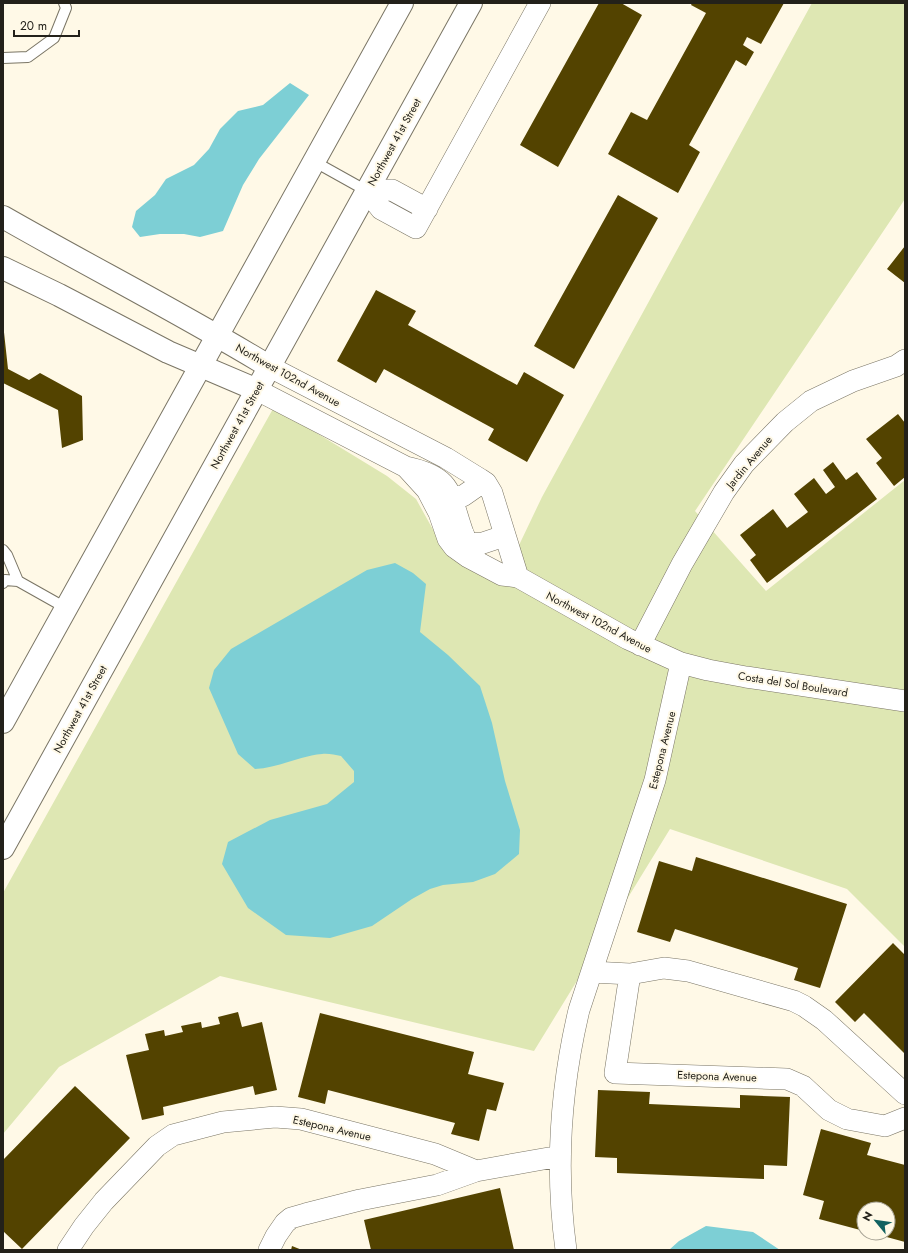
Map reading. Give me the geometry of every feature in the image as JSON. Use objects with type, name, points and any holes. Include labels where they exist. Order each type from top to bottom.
[{"type":"main road","name":"Northwest 41st Street","points":[[3,848],[471,3]]},
{"type":"main road","points":[[3,722],[200,365],[315,162],[399,4]]},
{"type":"main road","name":"Northwest 102nd Avenue","points":[[3,217],[78,261],[217,335],[270,367]]},
{"type":"main road","name":"Northwest 102nd Avenue","points":[[3,268],[59,295],[168,352],[257,390]]},
{"type":"street","points":[[367,191],[381,209],[416,228],[540,3]]},
{"type":"street","points":[[367,191],[392,190],[427,209]]},
{"type":"street","name":"Jardin Avenue","points":[[640,645],[717,504],[744,464],[785,422],[811,401],[839,386],[896,366],[905,360]]},
{"type":"street","name":"Northwest 102nd Avenue","points":[[270,367],[446,458],[483,482],[492,493],[504,536],[518,577]]},
{"type":"street","name":"Northwest 102nd Avenue","points":[[257,390],[406,468],[426,472],[446,486],[453,497],[473,553]]},
{"type":"street","name":"Northwest 102nd Avenue","points":[[406,468],[427,490],[439,513],[448,539],[454,547],[473,553],[502,575],[518,577],[640,645],[681,663]]},
{"type":"street","points":[[453,497],[463,496],[483,482]]},
{"type":"street","points":[[473,553],[484,543],[504,536]]},
{"type":"street","name":"Costa del Sol Boulevard","points":[[681,663],[739,675],[905,701]]},
{"type":"street","name":"Estepona Avenue","points":[[566,1250],[561,1202],[560,1156],[566,1075],[570,1049],[579,1010],[655,780],[681,663]]},
{"type":"street","points":[[592,972],[630,974],[664,968],[688,971],[794,1001],[824,1020],[905,1094]]},
{"type":"street","name":"Estepona Avenue","points":[[630,974],[615,1073],[787,1079],[803,1086],[829,1110],[847,1119],[885,1126],[905,1118]]},
{"type":"street","name":"Estepona Avenue","points":[[68,1250],[84,1226],[104,1202],[164,1140],[174,1135],[224,1122],[275,1117],[301,1119],[435,1154],[476,1172]]},
{"type":"street","points":[[269,1250],[280,1229],[291,1218],[360,1200],[437,1185],[476,1172],[560,1156]]},
{"type":"lane","points":[[3,58],[28,57],[54,38],[66,8],[64,3]]},
{"type":"lane","points":[[315,162],[367,191]]},
{"type":"lane","points":[[3,550],[7,555],[18,581]]},
{"type":"lane","points":[[3,583],[5,580],[18,581],[66,608]]},
{"type":"green space","points":[[812,3],[905,3],[905,199],[695,511],[766,591],[905,480],[905,947],[847,889],[670,829],[534,1051],[220,976],[59,1067],[3,1134],[3,893],[274,407],[387,476],[416,499],[436,535],[500,585],[542,497]]},
{"type":"water","points":[[290,83],[309,95],[259,159],[243,185],[223,231],[200,237],[184,234],[160,234],[140,237],[132,227],[136,211],[155,195],[166,179],[194,165],[209,149],[220,129],[238,111],[263,105]]},
{"type":"water","points":[[395,563],[413,573],[426,584],[420,632],[448,655],[480,686],[492,723],[505,781],[520,830],[519,854],[495,874],[473,882],[443,885],[430,889],[412,899],[372,926],[330,938],[286,935],[248,908],[222,864],[228,842],[270,820],[327,804],[354,782],[354,771],[341,756],[327,754],[313,755],[272,767],[255,769],[238,754],[209,688],[214,670],[231,649],[367,570]]},
{"type":"water","points":[[706,1226],[753,1232],[780,1250],[669,1250],[679,1241]]},
{"type":"building","points":[[599,3],[621,3],[642,15],[558,167],[520,145]]},
{"type":"building","points":[[692,3],[784,3],[761,44],[747,37],[743,45],[754,52],[746,66],[736,60],[689,145],[700,152],[678,193],[608,154],[631,112],[647,120],[706,13],[691,5]]},
{"type":"building","points":[[618,195],[658,218],[574,369],[534,346]]},
{"type":"building","points":[[905,246],[905,283],[887,269]]},
{"type":"building","points":[[376,290],[416,311],[408,325],[517,385],[524,372],[564,395],[527,462],[488,440],[494,429],[384,369],[376,383],[337,361]]},
{"type":"building","points":[[3,323],[8,369],[29,380],[40,373],[82,396],[83,440],[62,448],[58,410],[3,383]]},
{"type":"building","points":[[898,414],[905,423],[905,477],[894,486],[876,463],[882,458],[866,439]]},
{"type":"building","points":[[833,462],[846,480],[857,472],[877,499],[767,583],[750,560],[756,555],[740,535],[773,509],[787,528],[808,512],[794,494],[814,478],[826,494],[835,487],[823,470]]},
{"type":"building","points":[[696,857],[847,904],[820,988],[794,980],[798,968],[675,929],[670,942],[637,932],[659,861],[692,871]]},
{"type":"building","points":[[893,943],[905,955],[905,1054],[864,1013],[855,1022],[835,1002]]},
{"type":"building","points":[[238,1012],[242,1027],[262,1022],[277,1090],[255,1095],[253,1086],[163,1107],[164,1115],[142,1120],[126,1055],[149,1050],[145,1034],[164,1030],[165,1036],[183,1032],[181,1026],[201,1022],[202,1028],[220,1024],[218,1017]]},
{"type":"building","points":[[320,1013],[474,1052],[468,1074],[504,1083],[496,1111],[487,1109],[479,1141],[451,1134],[455,1123],[328,1090],[325,1104],[298,1097]]},
{"type":"building","points":[[75,1086],[130,1138],[22,1249],[3,1231],[3,1160]]},
{"type":"building","points":[[598,1090],[650,1092],[649,1104],[740,1108],[740,1095],[790,1097],[787,1166],[764,1165],[764,1179],[617,1173],[617,1158],[595,1157]]},
{"type":"building","points":[[821,1129],[871,1143],[867,1155],[905,1165],[905,1242],[896,1240],[896,1201],[856,1201],[856,1229],[819,1219],[824,1201],[803,1195]]},
{"type":"building","points":[[500,1188],[514,1250],[371,1250],[364,1220]]},
{"type":"building","points":[[292,1246],[302,1250],[291,1250]]}]
